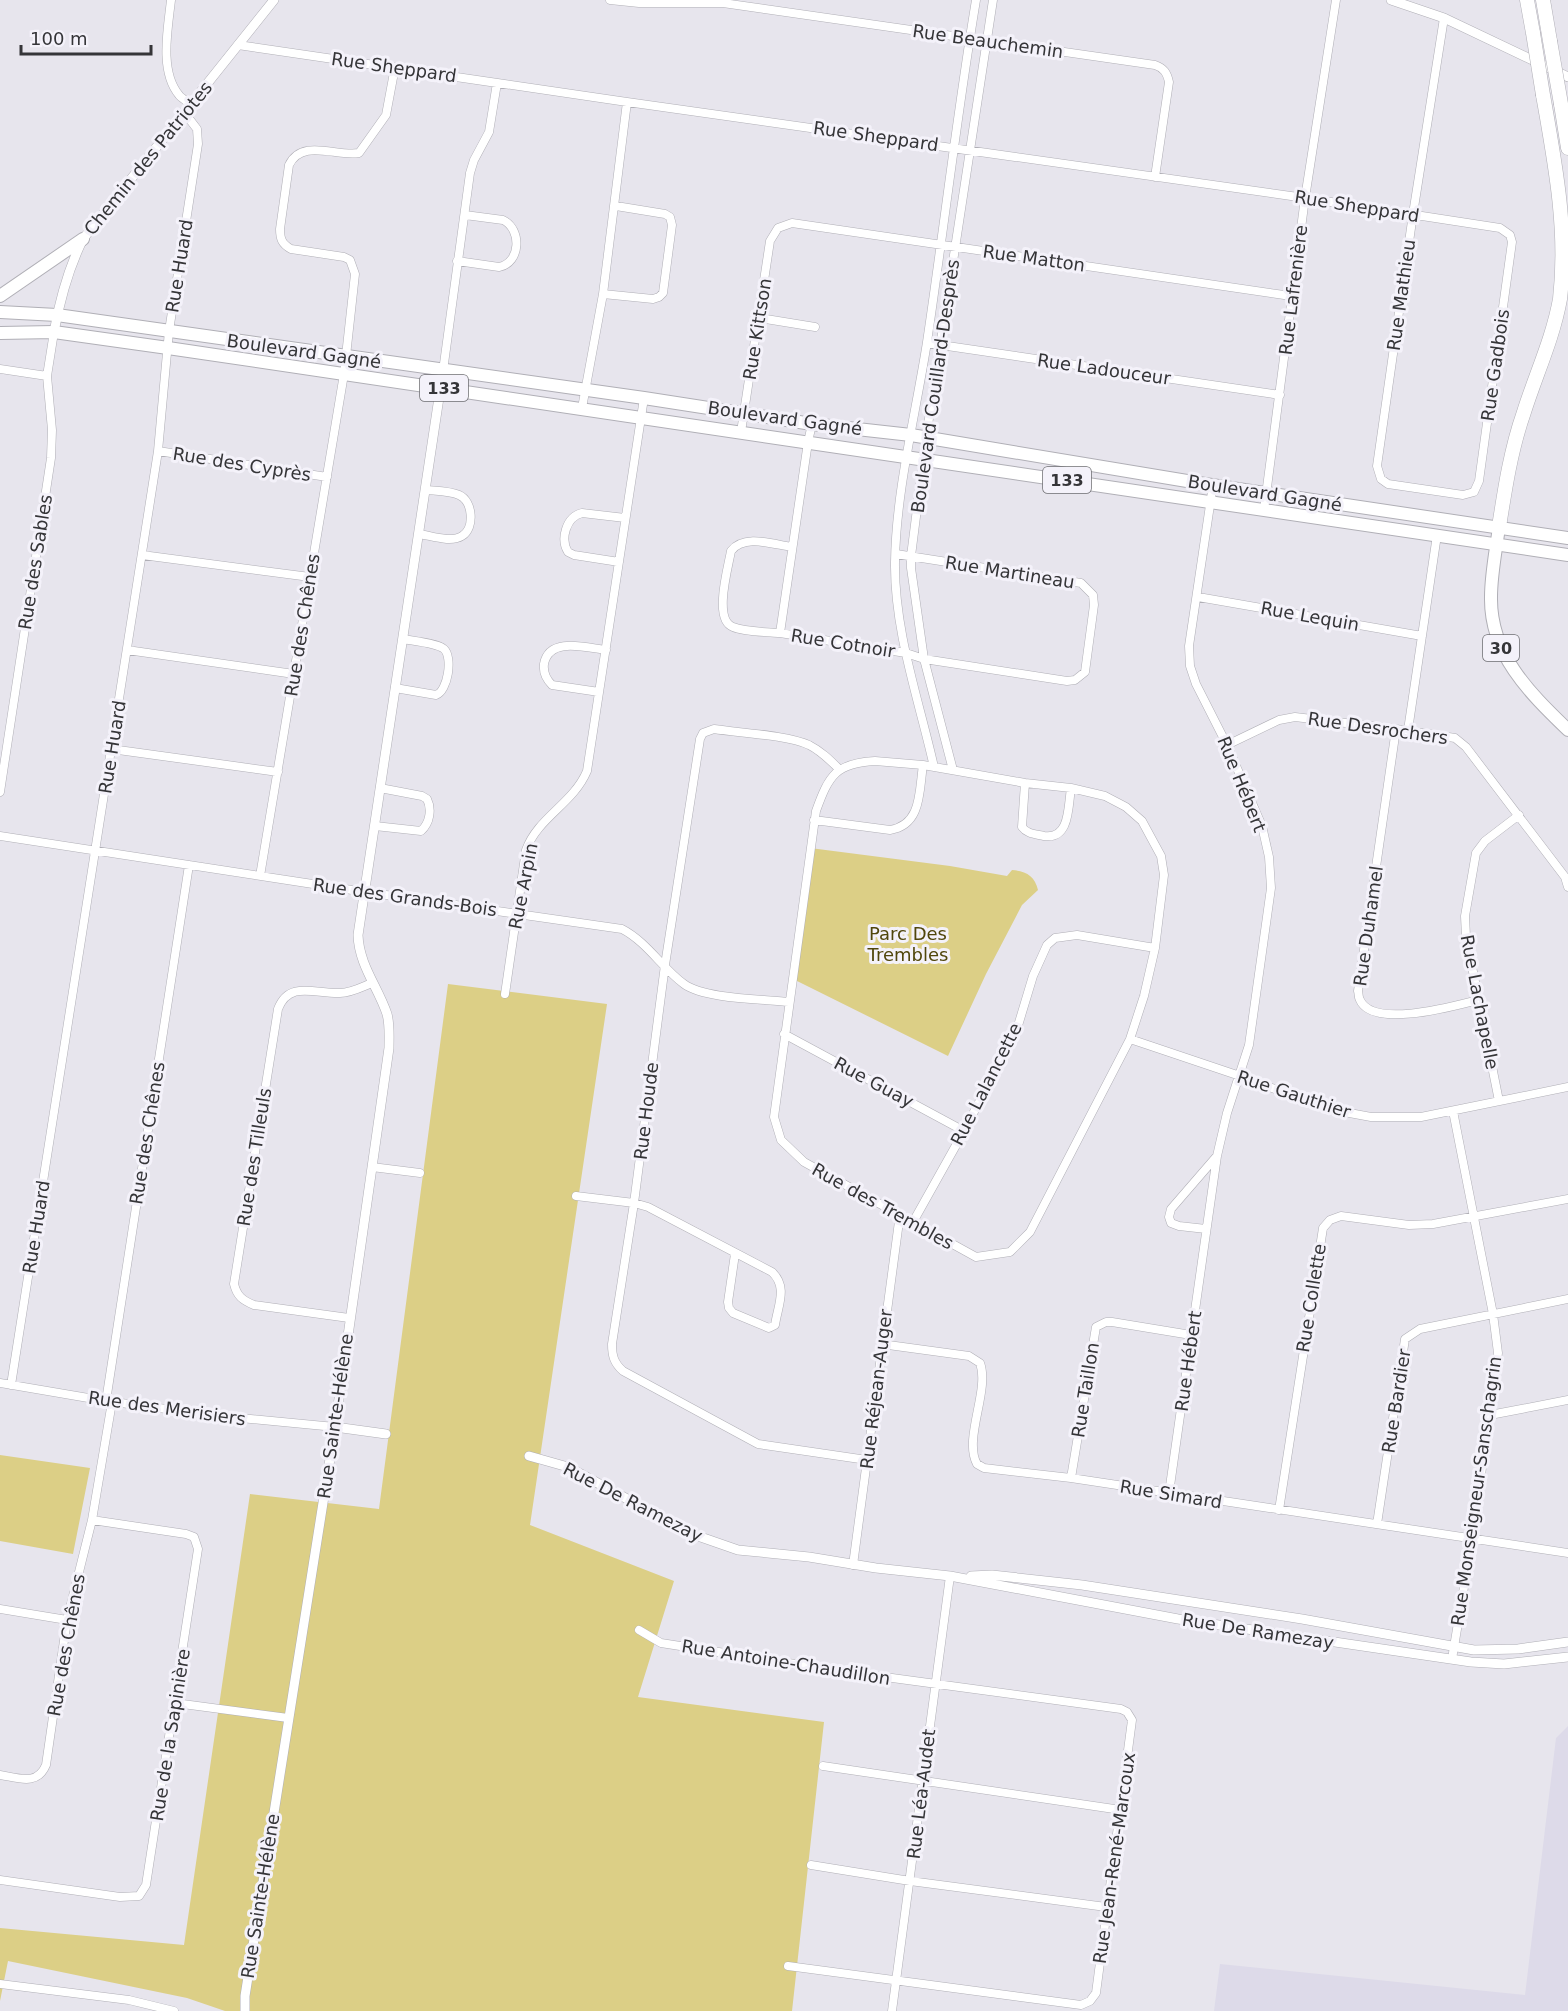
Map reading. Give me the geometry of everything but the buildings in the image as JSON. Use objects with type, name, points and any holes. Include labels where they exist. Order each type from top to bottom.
[{"type":"highway","name":"30","points":[[1498,527],[1517,433],[1552,333],[1563,279],[1565,241],[1563,211],[1527,0]]},
{"type":"highway","points":[[1543,0],[1568,148]]},
{"type":"main road","points":[[0,296],[83,239]]},
{"type":"main road","name":"Boulevard Gagné","points":[[0,312],[57,315],[812,424],[911,435],[1213,485],[1568,538]]},
{"type":"main road","name":"Boulevard Gagné","points":[[0,333],[54,332],[168,348],[1568,555]]},
{"type":"main road","name":"30","points":[[1498,527],[1491,605],[1498,641],[1518,677],[1568,730]]},
{"type":"street","points":[[171,0],[166,52],[168,68],[178,95],[190,104]]},
{"type":"street","name":"Chemin des Patriotes","points":[[54,332],[69,268],[83,239],[274,0]]},
{"type":"street","name":"Rue Beauchemin","points":[[610,0],[723,3],[986,40],[1162,68],[1169,82],[1155,177]]},
{"type":"street","name":"Boulevard Couillard-Desprès","points":[[934,767],[906,653],[898,601],[896,554],[911,435],[927,343],[953,147],[976,0]]},
{"type":"street","name":"Boulevard Couillard-Desprès","points":[[953,770],[924,659],[911,556],[923,458],[993,0]]},
{"type":"street","name":"Rue Lafrenière","points":[[1264,510],[1291,297],[1336,0]]},
{"type":"street","points":[[1391,0],[1444,18],[1568,78]]},
{"type":"street","name":"Rue Mathieu","points":[[1444,18],[1413,214],[1377,470],[1381,479],[1388,484],[1462,495],[1471,493]]},
{"type":"street","name":"Rue Sheppard","points":[[238,45],[1413,214],[1500,228],[1510,235]]},
{"type":"street","name":"Rue des Chênes","points":[[261,876],[344,374],[354,274],[354,266],[344,257],[291,249],[284,245],[280,237],[280,229],[289,165],[293,158],[306,150],[356,154],[363,150],[386,115],[394,67]]},
{"type":"street","name":"Rue Sainte-Hélène","points":[[244,2011],[244,1996],[335,1427],[389,1047],[388,1017],[372,983],[358,943],[426,490],[471,166],[489,132],[497,83]]},
{"type":"street","points":[[582,408],[603,294],[627,102]]},
{"type":"street","name":"Rue Huard","points":[[11,1385],[158,451],[169,331],[198,144],[197,129],[184,112]]},
{"type":"street","points":[[603,294],[653,299],[663,293],[672,225],[670,217],[665,214],[615,206]]},
{"type":"street","points":[[458,261],[505,266],[511,262],[516,250],[516,236],[508,222],[465,215]]},
{"type":"street","name":"Rue Matton","points":[[778,228],[792,223],[1291,297]]},
{"type":"street","name":"Rue Kittson","points":[[741,432],[770,241],[778,228]]},
{"type":"street","name":"Rue Gadbois","points":[[1471,493],[1478,486],[1479,481],[1512,242],[1510,235]]},
{"type":"street","points":[[760,318],[815,327]]},
{"type":"street","name":"Rue des Sables","points":[[0,792],[51,458],[52,430],[47,376],[54,332]]},
{"type":"street","name":"Rue Ladouceur","points":[[927,343],[1280,395]]},
{"type":"street","points":[[0,369],[47,376]]},
{"type":"street","name":"Rue Arpin","points":[[505,994],[526,850],[530,838],[539,826],[576,791],[587,771],[644,398]]},
{"type":"street","name":"Rue Cotnoir","points":[[780,633],[807,442],[812,424]]},
{"type":"street","name":"Rue des Cyprès","points":[[158,451],[327,477]]},
{"type":"street","name":"Rue Hébert","points":[[1169,1493],[1217,1156],[1227,1113],[1249,1045],[1271,888],[1269,857],[1262,826],[1227,745],[1196,684],[1190,666],[1189,646],[1213,485]]},
{"type":"street","points":[[419,534],[456,538],[464,535],[469,528],[470,506],[465,498],[458,494],[426,490]]},
{"type":"street","points":[[619,562],[574,555],[568,552],[564,541],[567,524],[577,514],[625,518]]},
{"type":"street","points":[[1408,730],[1437,535]]},
{"type":"street","name":"Rue Cotnoir","points":[[792,547],[744,541],[736,544],[731,551],[722,610],[724,621],[732,627],[906,653],[924,659]]},
{"type":"street","name":"Rue Martineau","points":[[896,554],[1081,583],[1093,595],[1094,605],[1085,672],[1075,680],[1067,681],[924,659]]},
{"type":"street","points":[[142,555],[310,577]]},
{"type":"street","name":"Rue Lequin","points":[[1198,597],[1422,636]]},
{"type":"street","points":[[395,688],[436,695],[444,689],[447,678],[448,654],[445,650],[440,646],[403,639]]},
{"type":"street","points":[[599,692],[552,685],[547,680],[544,663],[548,654],[555,647],[563,645],[606,650]]},
{"type":"street","points":[[127,650],[294,674]]},
{"type":"street","name":"Rue Desrochers","points":[[1227,745],[1280,720],[1295,717],[1408,730],[1455,738],[1466,747],[1519,815],[1565,877],[1568,887]]},
{"type":"street","name":"Rue Houde","points":[[839,769],[824,754],[796,741],[714,729],[703,733],[700,739],[665,965],[612,1357],[623,1371],[758,1444],[867,1460]]},
{"type":"street","name":"Rue Duhamel","points":[[1396,729],[1358,991],[1360,1001],[1370,1010],[1390,1014],[1416,1014],[1478,1000]]},
{"type":"street","points":[[111,749],[278,772]]},
{"type":"street","name":"Rue des Trembles","points":[[875,761],[923,765],[1025,783],[1071,788],[1105,796],[1126,807],[1142,821],[1161,856],[1164,875],[1155,948],[1144,996],[1130,1039],[1030,1232],[1010,1252],[976,1257],[804,1162],[781,1140],[774,1117],[813,820],[822,794],[839,769],[854,762],[875,761]]},
{"type":"street","points":[[813,820],[890,830],[902,826],[915,814],[923,765]]},
{"type":"street","points":[[1025,783],[1022,827],[1030,834],[1051,837],[1061,833],[1065,826],[1071,788]]},
{"type":"street","points":[[375,826],[421,831],[428,823],[430,811],[427,799],[422,796],[380,788]]},
{"type":"street","name":"Rue Lachapelle","points":[[1499,1101],[1466,937],[1465,916],[1476,853],[1485,842],[1519,815]]},
{"type":"street","name":"Rue des Grands-Bois","points":[[0,836],[365,892],[622,928],[636,938],[684,984],[695,990],[789,1002]]},
{"type":"street","name":"Rue des Chênes","points":[[0,1775],[29,1779],[43,1773],[46,1765],[67,1620],[92,1520],[189,865]]},
{"type":"street","name":"Rue Lalancette","points":[[913,1222],[1017,1029],[1043,952],[1054,938],[1077,935],[1155,948]]},
{"type":"street","name":"Rue des Tilleuls","points":[[349,1318],[254,1305],[244,1301],[236,1294],[234,1284],[278,1009],[282,997],[291,991],[342,994],[372,983]]},
{"type":"street","name":"Rue Guay","points":[[784,1034],[964,1131]]},
{"type":"street","name":"Rue Gauthier","points":[[1130,1039],[1240,1076],[1306,1102],[1349,1114],[1371,1117],[1421,1117],[1568,1087]]},
{"type":"street","name":"Rue Monseigneur-Sanschagrin","points":[[1452,1659],[1472,1539],[1498,1353],[1493,1314],[1453,1111]]},
{"type":"street","name":"Rue Hébert","points":[[1206,1229],[1179,1226],[1171,1223],[1169,1217],[1171,1209],[1217,1156]]},
{"type":"street","points":[[372,1167],[420,1173]]},
{"type":"street","points":[[576,1196],[634,1203],[648,1207],[772,1272],[781,1283],[782,1290],[775,1325],[770,1328],[733,1313],[729,1308],[735,1254]]},
{"type":"street","name":"Rue Collette","points":[[1279,1510],[1323,1227],[1330,1220],[1341,1216],[1409,1225],[1433,1224],[1568,1199]]},
{"type":"street","name":"Rue Réjean-Auger","points":[[853,1565],[900,1214]]},
{"type":"street","name":"Rue Bardier","points":[[1377,1524],[1406,1339],[1420,1329],[1568,1299]]},
{"type":"street","name":"Rue Taillon","points":[[1071,1478],[1096,1327],[1112,1322],[1191,1335]]},
{"type":"street","name":"Rue Simard","points":[[881,1344],[969,1356],[980,1362],[982,1376],[973,1451],[978,1464],[984,1467],[1568,1553]]},
{"type":"street","name":"Rue des Merisiers","points":[[0,1383],[219,1416],[335,1427]]},
{"type":"street","points":[[1490,1415],[1568,1400]]},
{"type":"street","points":[[335,1427],[386,1434]]},
{"type":"street","name":"Rue De Ramezay","points":[[529,1456],[568,1467],[692,1534],[738,1550],[950,1576],[1161,1616],[1452,1659],[1497,1664],[1568,1657]]},
{"type":"street","name":"Rue de la Sapinière","points":[[0,1880],[120,1897],[139,1896],[146,1885],[198,1556],[197,1541],[186,1534],[92,1520]]},
{"type":"street","name":"Rue De Ramezay","points":[[950,1576],[1004,1576],[1082,1585],[1302,1619],[1474,1650],[1504,1651],[1568,1642]]},
{"type":"street","name":"Rue Léa-Audet","points":[[892,2011],[950,1576]]},
{"type":"street","points":[[1161,1616],[1163,1597]]},
{"type":"street","points":[[0,1609],[67,1620]]},
{"type":"street","points":[[1301,1638],[1302,1619]]},
{"type":"street","name":"Rue Antoine-Chaudillon","points":[[639,1630],[661,1643],[833,1671],[935,1684]]},
{"type":"street","name":"Rue Jean-René-Marcoux","points":[[788,1966],[1081,2005],[1090,2001],[1096,1993],[1132,1720],[1127,1712],[1121,1709],[935,1684]]},
{"type":"street","points":[[176,1703],[288,1718]]},
{"type":"street","points":[[823,1766],[1121,1810]]},
{"type":"street","points":[[811,1865],[910,1881],[1106,1907]]},
{"type":"street","points":[[0,1984],[129,2000],[174,2011]]},
{"type":"shaded area","points":[[1568,1726],[1568,2011],[1214,2011],[1220,1964],[1525,1995],[1556,1738]]},
{"type":"green space","name":"Parc Des Trembles","points":[[810,848],[950,866],[1007,876],[1012,870],[1026,873],[1035,881],[1038,890],[1022,905],[986,974],[948,1056],[793,979]]},
{"type":"green space","points":[[448,984],[607,1004],[530,1525],[674,1581],[638,1697],[824,1722],[792,2011],[225,2011],[187,1998],[8,1961],[0,2001],[0,1928],[184,1945],[250,1494],[379,1509]]},
{"type":"green space","points":[[0,1455],[90,1468],[73,1554],[0,1541]]}]
